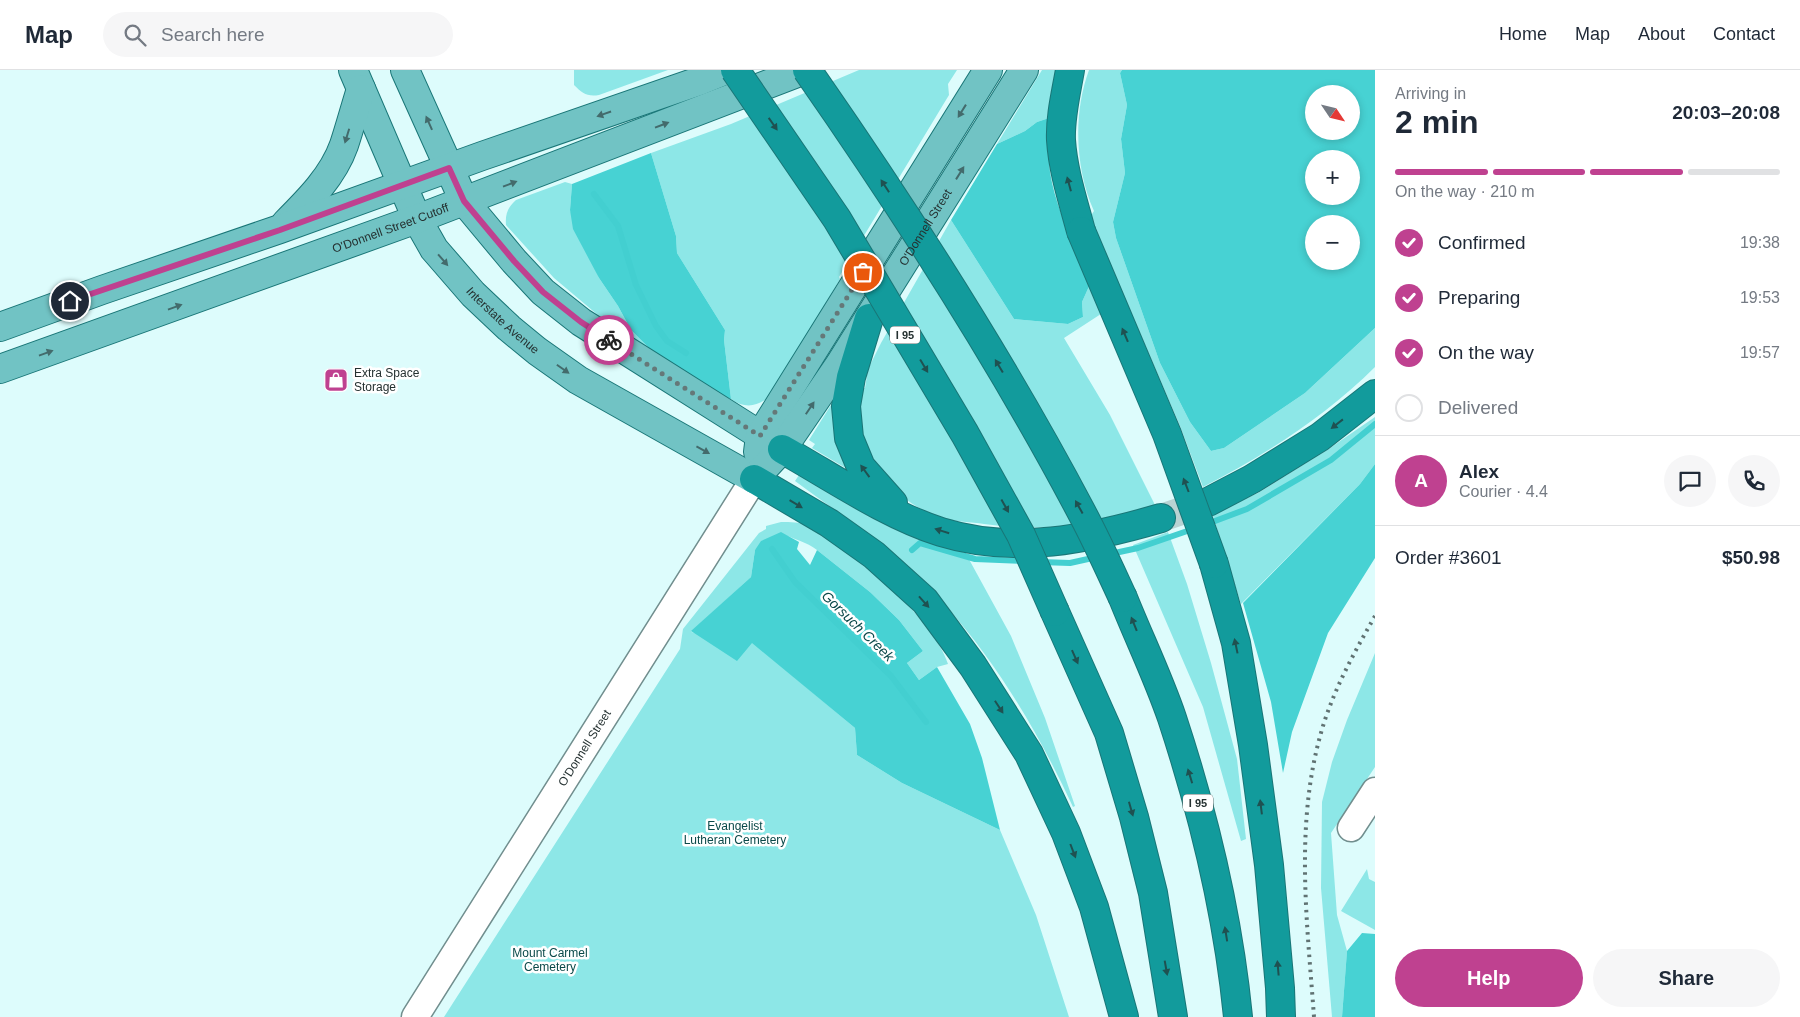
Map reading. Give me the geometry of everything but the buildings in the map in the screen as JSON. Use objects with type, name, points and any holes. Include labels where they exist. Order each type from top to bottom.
[{"type":"highway","name":"I 95","points":[[734,70],[837,219],[965,434],[1021,535],[1109,733],[1134,817],[1153,893],[1173,1017]]},
{"type":"highway","name":"I 95","points":[[806,70],[971,318],[1020,400],[1083,514],[1123,598],[1171,716],[1198,802],[1217,878],[1238,1017]]},
{"type":"highway","points":[[1070,70],[1064,104],[1061,139],[1067,177],[1081,231],[1167,434],[1214,564],[1236,643],[1253,745],[1269,865],[1281,1017]]},
{"type":"highway","points":[[870,318],[851,376],[846,406],[849,438],[861,468],[880,491],[910,520]]},
{"type":"highway","points":[[1208,502],[1252,479],[1320,438],[1375,394]]},
{"type":"highway","points":[[771,442],[910,520],[940,532],[975,540],[1041,544],[1079,538],[1162,518]]},
{"type":"highway","points":[[754,479],[829,523],[874,555],[925,601],[973,666],[1029,754],[1066,833],[1094,907],[1124,1017]]},
{"type":"main road","points":[[405,70],[464,201],[514,261],[543,292],[581,322],[771,442]]},
{"type":"main road","points":[[0,327],[102,290],[280,230],[401,185],[700,81],[726,70]]},
{"type":"main road","name":"O'Donnell Street Cutoff","points":[[0,369],[417,219],[806,70]]},
{"type":"main road","name":"O'Donnell Street","points":[[754,479],[771,442],[988,70]]},
{"type":"main road","name":"O'Donnell Street","points":[[771,442],[870,318],[1024,70]]},
{"type":"main road","points":[[280,230],[312,197],[330,171],[343,147],[357,80]]},
{"type":"main road","name":"Interstate Avenue","points":[[357,80],[417,219],[434,249],[473,294],[508,328],[578,380],[754,479]]},
{"type":"street","name":"O'Donnell Street","points":[[415,1017],[754,479]]},
{"type":"street","points":[[1351,828],[1375,791]]},
{"type":"green space","points":[[574,70],[668,70],[599,95],[591,95],[585,94],[574,85]]},
{"type":"green space","points":[[859,70],[957,70],[948,84],[949,95],[839,277],[840,279],[772,394],[758,404],[742,405],[731,399],[724,340],[725,330],[677,253],[676,236],[651,153],[731,124]]},
{"type":"green space","points":[[1042,70],[1056,70],[1051,92],[1049,118],[1037,122],[1025,131],[997,144]]},
{"type":"green space","points":[[1089,70],[1122,70],[1120,73],[1127,105],[1121,139],[1125,173],[1113,222],[1116,238],[1160,363],[1190,422],[1211,451],[1224,448],[1305,393],[1375,328],[1375,367],[1356,385],[1315,418],[1272,448],[1203,487],[1180,426],[1090,217],[1094,211],[1083,177],[1078,141],[1080,104]]},
{"type":"green space","points":[[565,182],[572,184],[570,210],[599,278],[618,306],[631,330],[650,349],[605,321],[554,278],[506,225],[508,211],[516,200]]},
{"type":"green space","points":[[951,220],[1014,319],[1068,324],[1083,317],[1082,302],[1091,282],[1104,312],[1064,338],[1110,415],[1156,507],[1120,520],[1063,526],[1011,527],[958,521],[928,513],[914,505],[902,496],[880,472],[865,444],[861,429],[859,414],[860,388],[865,388],[868,369],[881,343]]},
{"type":"green space","points":[[836,397],[849,470],[812,448],[815,444],[809,440]]},
{"type":"green space","points":[[1375,417],[1375,464],[1360,484],[1241,604],[1212,513],[1258,493]]},
{"type":"green space","points":[[801,472],[939,545],[965,552],[1011,636],[1045,718],[1075,806],[1073,807],[1046,753],[1017,702],[965,629],[931,589],[904,563],[864,531],[795,481]]},
{"type":"green space","name":"Evangelist Lutheran Cemetery","points":[[781,522],[808,525],[825,534],[867,565],[909,606],[927,627],[948,664],[937,667],[919,680],[907,663],[923,651],[899,620],[870,592],[813,547],[781,533],[755,550],[751,577],[691,632],[752,642],[855,728],[857,755],[902,783],[1000,830],[1036,915],[1069,1017],[444,1017],[680,649],[683,629],[759,533],[766,529],[766,526]]},
{"type":"green space","points":[[1168,532],[1187,584],[1237,759],[1246,839],[1241,841],[1203,707],[1133,545]]},
{"type":"green space","points":[[1375,653],[1375,767],[1331,833],[1337,915],[1347,951],[1342,1017],[1332,1017],[1321,888],[1322,802],[1332,762]]},
{"type":"green space","points":[[1367,869],[1369,879],[1375,882],[1375,930],[1341,911]]},
{"type":"shaded area","points":[[1122,70],[1375,70],[1375,328],[1305,393],[1224,448],[1211,451],[1190,422],[1160,363],[1116,238],[1113,222],[1125,173],[1121,139],[1127,105],[1120,73]]},
{"type":"shaded area","points":[[1049,118],[1049,158],[1053,186],[1067,228],[1091,282],[1082,302],[1083,317],[1068,324],[1014,319],[951,220],[997,144],[1025,131],[1037,122]]},
{"type":"shaded area","points":[[651,153],[676,236],[677,253],[725,330],[724,340],[731,399],[719,394],[650,349],[631,330],[618,306],[599,278],[573,229],[570,210],[572,184]]},
{"type":"shaded area","points":[[1375,464],[1375,558],[1328,633],[1292,732],[1283,773],[1271,702],[1243,603],[1360,484]]},
{"type":"shaded area","points":[[781,532],[799,542],[797,549],[810,565],[817,550],[870,592],[899,620],[923,651],[907,663],[919,680],[937,667],[970,724],[982,758],[1000,830],[902,783],[857,755],[855,728],[752,643],[737,661],[691,631],[751,577],[755,550],[761,541]]},
{"type":"shaded area","points":[[1362,933],[1375,934],[1375,1017],[1342,1017],[1347,951]]},
{"type":"waterway","name":"Gorsuch Creek","points":[[594,194],[618,226],[636,285],[656,326],[667,341],[686,353]]},
{"type":"waterway","points":[[1207,524],[1247,509],[1331,460],[1375,424]]},
{"type":"waterway","points":[[1110,554],[1138,548],[1196,528]]},
{"type":"waterway","points":[[912,550],[920,543],[975,559],[1025,561]]},
{"type":"waterway","name":"Gorsuch Creek","points":[[772,549],[795,582],[891,676],[926,722]]},
{"type":"waterway","points":[[1040,562],[1070,563],[1097,557]]},
{"type":"tunnel","points":[[1161,518],[1208,502]]},
{"type":"railway","points":[[1314,1017],[1305,871],[1308,798],[1314,762],[1333,697],[1375,616]]},
{"type":"way so far","points":[[609,340],[760,436],[863,272]]},
{"type":"place","name":"Extra Space Storage","points":[[336,380]]},
{"type":"route","points":[[70,301],[280,230],[449,168],[464,201],[514,261],[543,292],[581,322],[609,340]]},
{"type":"park label","name":"Mount Carmel Cemetery","points":[[550,960]]}]
